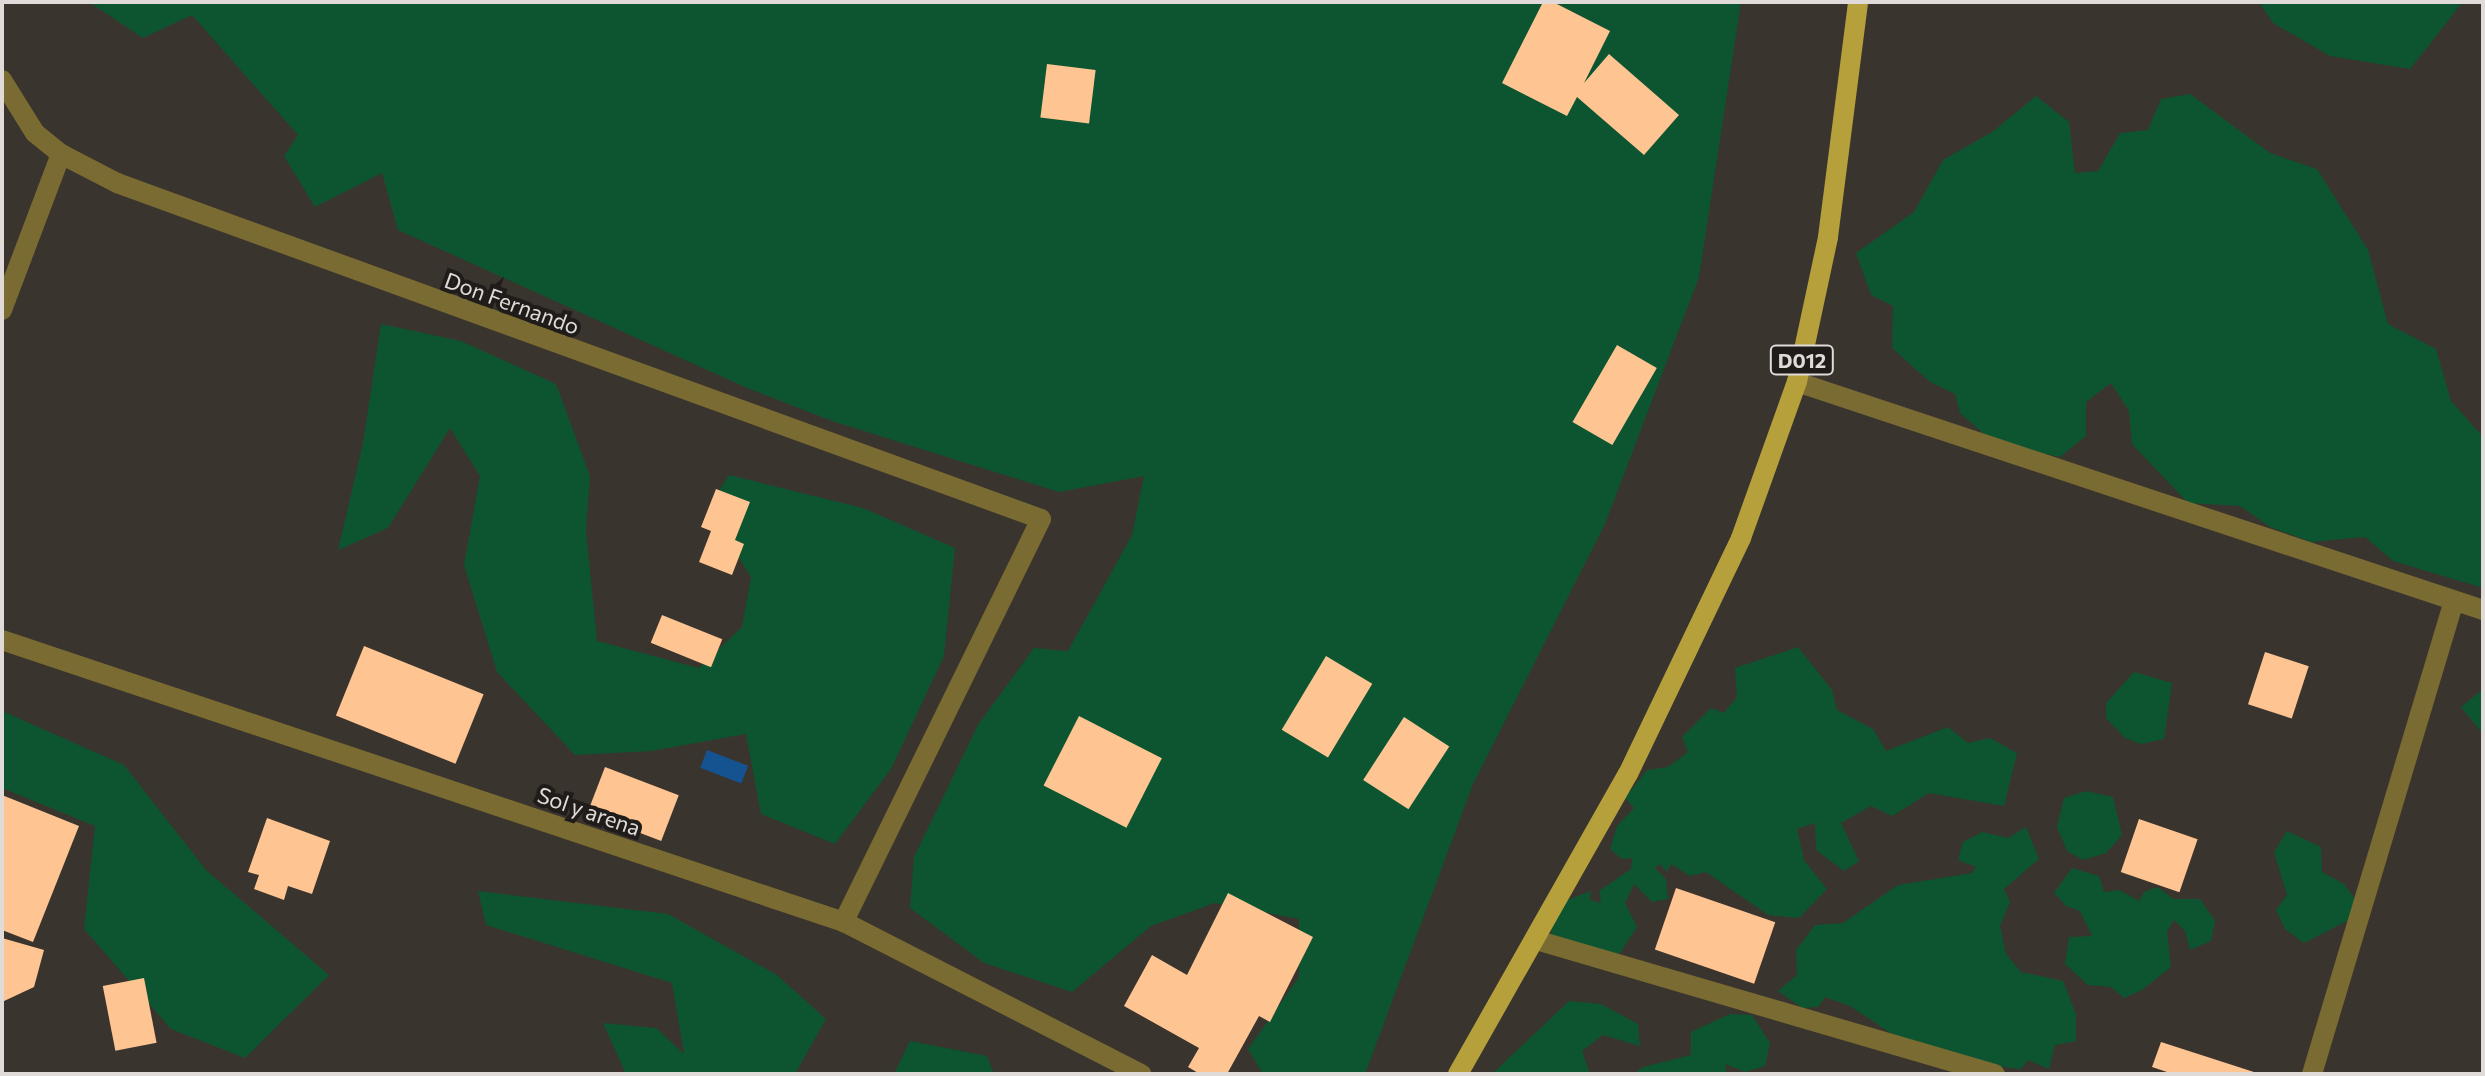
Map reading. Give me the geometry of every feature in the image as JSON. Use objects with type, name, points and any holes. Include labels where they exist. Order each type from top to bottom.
[{"type":"main road","name":"D012","points":[[1458,1074],[1628,774],[1741,538],[1797,382],[1828,237],[1858,2]]},
{"type":"street","name":"Don Fernando","points":[[2,80],[35,133],[61,154],[117,183],[375,280],[1041,519],[844,922]]},
{"type":"street","points":[[2,310],[61,154]]},
{"type":"street","points":[[1797,382],[2483,610]]},
{"type":"street","points":[[2312,1074],[2454,601]]},
{"type":"street","name":"Sol y arena","points":[[2,640],[844,922],[1141,1074]]},
{"type":"street","points":[[1536,940],[1995,1074]]},
{"type":"green space","points":[[89,2],[1741,2],[1699,277],[1605,524],[1473,784],[1365,1074],[1263,1074],[1248,1049],[1299,977],[1299,919],[1215,903],[1151,926],[1072,992],[984,963],[910,908],[914,857],[978,725],[1034,648],[1068,651],[1132,535],[1144,476],[1059,492],[832,421],[747,388],[398,230],[382,173],[315,207],[284,156],[298,135],[192,15],[143,38]]},
{"type":"green space","points":[[2259,2],[2462,3],[2410,69],[2330,56],[2273,23]]},
{"type":"green space","points":[[2190,94],[2270,153],[2317,169],[2368,250],[2388,324],[2436,349],[2451,401],[2483,437],[2483,588],[2393,561],[2365,537],[2311,542],[2270,527],[2240,506],[2188,503],[2132,444],[2129,411],[2111,383],[2086,402],[2086,436],[2060,457],[2015,448],[1984,434],[1960,413],[1955,394],[1930,382],[1892,348],[1893,306],[1871,295],[1856,253],[1914,212],[1943,160],[1992,132],[2036,96],[2069,122],[2075,173],[2098,171],[2120,133],[2148,130],[2161,99]]},
{"type":"green space","points":[[381,324],[461,341],[556,384],[590,476],[586,531],[597,641],[699,668],[742,627],[751,577],[708,508],[729,475],[863,508],[955,548],[944,656],[891,769],[835,844],[761,814],[746,734],[651,751],[575,755],[497,672],[464,565],[480,476],[450,428],[388,528],[338,550],[363,443]]},
{"type":"green space","points":[[1798,647],[1832,690],[1837,710],[1873,729],[1886,751],[1948,727],[1968,743],[1990,738],[2017,753],[2004,806],[1929,793],[1892,816],[1871,806],[1841,823],[1859,861],[1844,871],[1816,850],[1815,823],[1797,829],[1804,860],[1827,889],[1799,918],[1768,915],[1706,872],[1690,876],[1671,864],[1667,872],[1660,864],[1655,868],[1666,879],[1668,899],[1652,902],[1634,884],[1625,903],[1637,927],[1620,953],[1584,961],[1549,951],[1553,919],[1567,900],[1591,891],[1590,900],[1601,903],[1599,891],[1631,869],[1632,858],[1622,859],[1610,849],[1617,826],[1634,808],[1625,798],[1647,770],[1668,767],[1688,752],[1682,737],[1711,708],[1724,713],[1737,697],[1735,668]]},
{"type":"green space","points":[[2134,672],[2172,683],[2164,739],[2141,744],[2125,738],[2106,718],[2106,703]]},
{"type":"green space","points":[[2483,689],[2483,734],[2461,707]]},
{"type":"green space","points":[[2,711],[124,765],[206,870],[329,975],[245,1058],[171,1029],[84,929],[95,826],[2,788]]},
{"type":"green space","points":[[2086,791],[2113,797],[2122,835],[2106,853],[2083,860],[2067,851],[2057,827],[2064,798]]},
{"type":"green space","points":[[2026,827],[2039,859],[2004,889],[2010,902],[2000,926],[2006,954],[2021,972],[2063,981],[2076,1014],[2076,1041],[2055,1045],[2049,1069],[2028,1060],[2021,1069],[1975,1064],[1892,1034],[1850,1006],[1825,997],[1818,1007],[1802,1008],[1778,991],[1797,975],[1796,950],[1815,925],[1843,923],[1898,885],[1972,873],[1976,867],[1958,860],[1963,842],[1982,832],[2008,838]]},
{"type":"green space","points":[[2287,831],[2321,847],[2322,872],[2344,884],[2358,903],[2353,918],[2304,943],[2285,929],[2276,910],[2287,895],[2274,852]]},
{"type":"green space","points":[[2072,868],[2099,876],[2104,892],[2119,890],[2139,901],[2144,892],[2157,887],[2174,899],[2200,899],[2215,921],[2211,941],[2190,950],[2185,931],[2174,920],[2167,932],[2171,967],[2142,990],[2124,998],[2111,987],[2088,985],[2065,964],[2069,937],[2092,936],[2080,911],[2066,906],[2054,893]]},
{"type":"green space","points":[[478,891],[668,914],[777,975],[826,1019],[795,1074],[626,1074],[603,1023],[656,1028],[684,1054],[672,983],[486,925]]},
{"type":"green space","points":[[1569,1001],[1601,1004],[1638,1024],[1640,1046],[1603,1035],[1582,1051],[1590,1074],[1492,1074]]},
{"type":"green space","points":[[1730,1014],[1752,1015],[1770,1043],[1765,1066],[1745,1072],[1725,1064],[1727,1074],[1634,1074],[1643,1067],[1691,1055],[1691,1032]]},
{"type":"green space","points":[[910,1041],[987,1056],[994,1074],[894,1074]]},
{"type":"water","points":[[707,750],[748,766],[741,784],[700,768]]},
{"type":"building","points":[[1543,2],[1553,2],[1610,31],[1584,83],[1609,54],[1679,115],[1644,155],[1577,97],[1567,116],[1502,83]]},
{"type":"building","points":[[1047,64],[1096,70],[1089,124],[1040,118]]},
{"type":"building","points":[[1617,345],[1657,368],[1612,445],[1572,422]]},
{"type":"building","points":[[716,489],[750,502],[735,540],[744,544],[732,575],[699,562],[711,531],[701,527]]},
{"type":"building","points":[[662,615],[722,639],[711,667],[651,643]]},
{"type":"building","points":[[364,646],[484,694],[456,764],[336,716]]},
{"type":"building","points":[[2265,652],[2309,666],[2292,719],[2248,704]]},
{"type":"building","points":[[1326,656],[1372,684],[1328,758],[1282,730]]},
{"type":"building","points":[[1079,716],[1162,758],[1126,828],[1044,785]]},
{"type":"building","points":[[1404,717],[1449,746],[1408,809],[1363,780]]},
{"type":"building","points":[[605,767],[679,795],[661,841],[587,813]]},
{"type":"building","points":[[2,795],[79,826],[33,942],[2,930]]},
{"type":"building","points":[[267,818],[330,841],[312,894],[288,886],[284,900],[254,889],[259,875],[248,872]]},
{"type":"building","points":[[2139,819],[2198,839],[2179,892],[2121,872]]},
{"type":"building","points":[[1676,888],[1775,922],[1754,984],[1655,949]]},
{"type":"building","points":[[1228,893],[1313,937],[1270,1022],[1259,1016],[1227,1074],[1200,1074],[1188,1067],[1199,1048],[1124,1006],[1152,955],[1187,975]]},
{"type":"building","points":[[2,938],[44,950],[34,987],[2,1002]]},
{"type":"building","points":[[144,978],[157,1043],[115,1051],[103,986]]},
{"type":"building","points":[[2161,1042],[2257,1074],[2173,1074],[2152,1067]]}]
